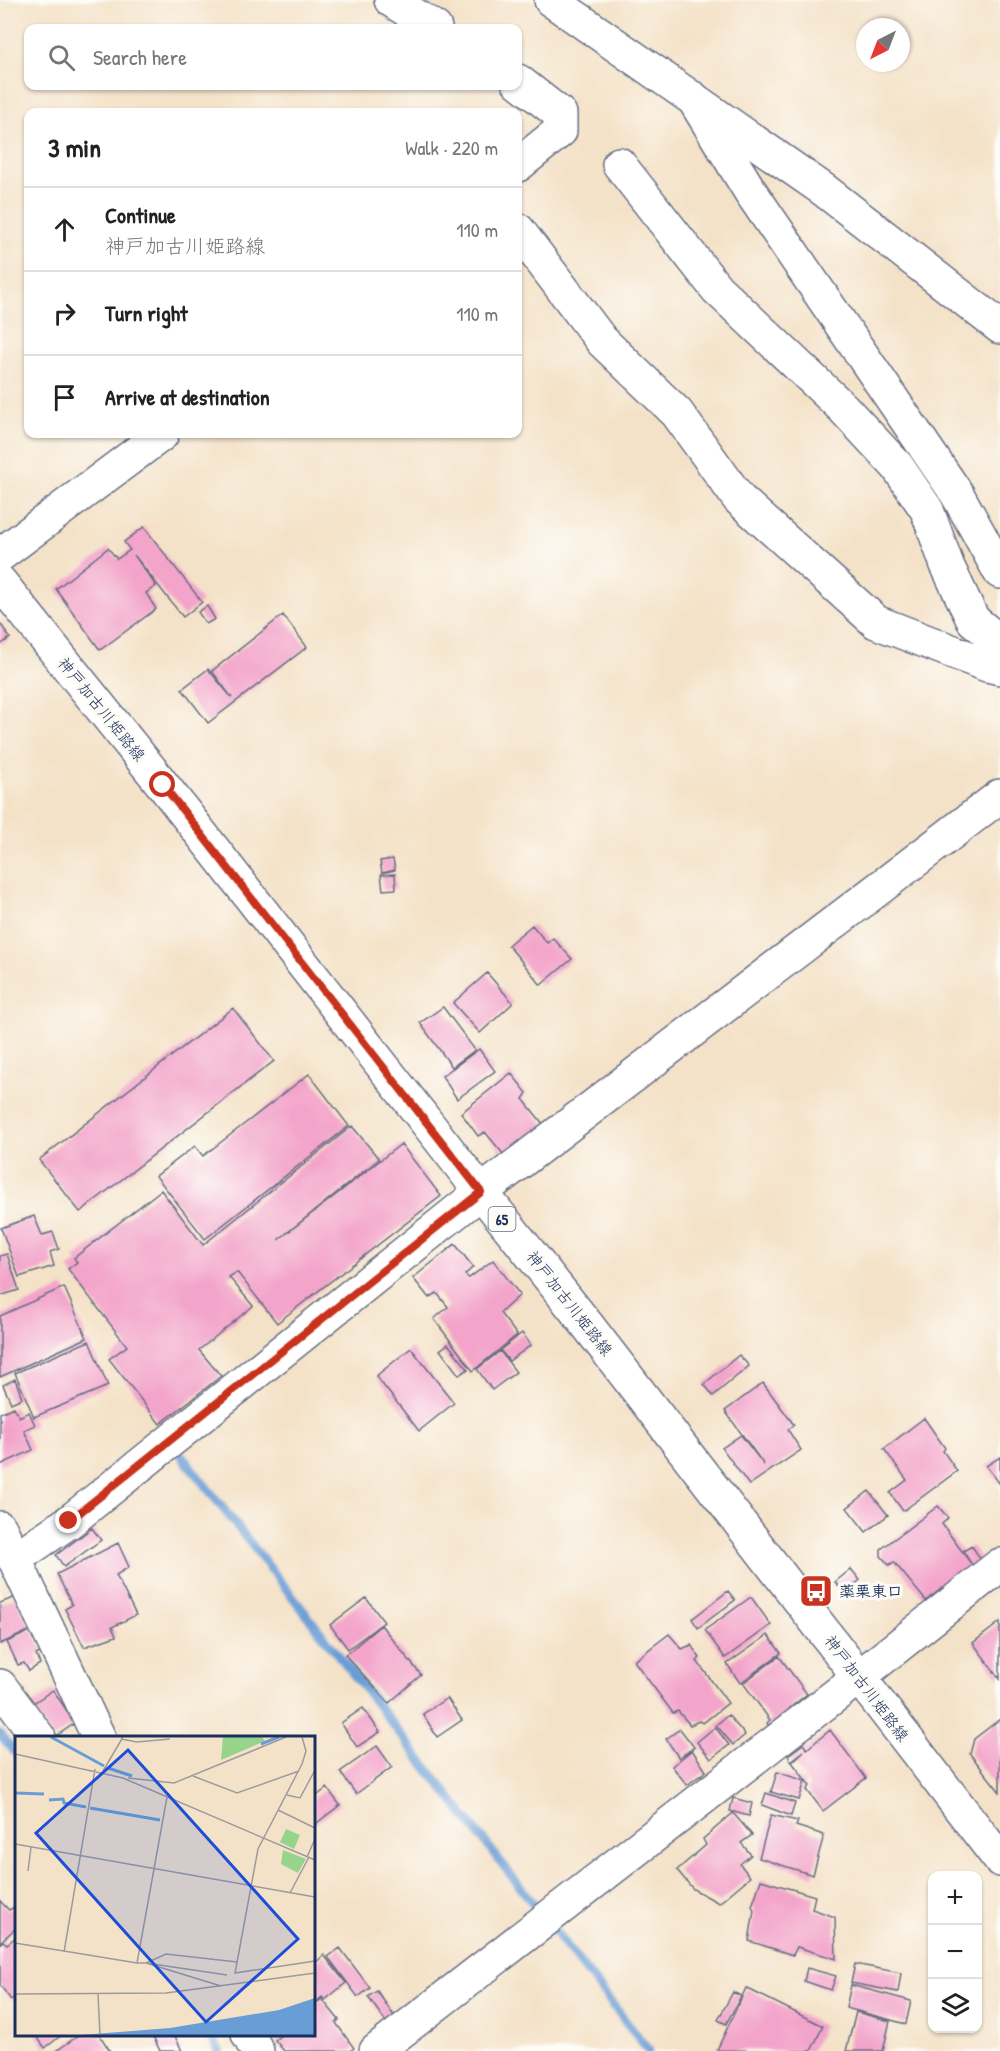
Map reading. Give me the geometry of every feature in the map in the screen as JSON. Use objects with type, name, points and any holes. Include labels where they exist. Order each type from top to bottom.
[{"type":"street","points":[[391,0],[429,24]]},
{"type":"street","points":[[551,0],[824,190],[1000,327]]},
{"type":"street","points":[[522,84],[560,114],[560,131],[522,162]]},
{"type":"street","points":[[693,98],[750,191],[957,494],[1000,572]]},
{"type":"street","points":[[619,164],[717,289],[843,408],[897,466],[927,510],[947,565],[973,620],[1000,642]]},
{"type":"street","points":[[522,235],[602,341],[677,413],[739,499],[876,622],[1000,668]]},
{"type":"street","points":[[0,555],[157,438]]},
{"type":"street","name":"神戸加古川姫路線","points":[[0,582],[163,785],[588,1326],[1000,1860]]},
{"type":"street","points":[[14,1559],[69,1521],[481,1192],[1000,796]]},
{"type":"street","points":[[0,1528],[99,1736]]},
{"type":"street","points":[[376,2051],[1000,1565]]},
{"type":"street","points":[[0,1686],[38,1736]]},
{"type":"street","points":[[249,2036],[257,2051]]},
{"type":"building","points":[[144,527],[202,602],[183,617],[134,555],[156,586],[146,593],[156,609],[100,650],[56,589],[108,548],[117,559],[130,550],[124,542]]},
{"type":"building","points":[[207,606],[215,619],[206,624],[198,612]]},
{"type":"building","points":[[283,615],[307,647],[208,723],[182,689],[208,669],[232,698],[212,671]]},
{"type":"building","points":[[0,623],[10,638],[0,645]]},
{"type":"building","points":[[393,859],[395,870],[382,873],[380,861]]},
{"type":"building","points":[[395,874],[396,889],[383,890],[381,875]]},
{"type":"building","points":[[532,925],[547,943],[553,938],[572,959],[541,985],[508,945]]},
{"type":"building","points":[[487,973],[513,1003],[480,1033],[453,1003]]},
{"type":"building","points":[[443,1007],[475,1050],[452,1067],[420,1023]]},
{"type":"building","points":[[233,1008],[274,1061],[80,1212],[39,1160]]},
{"type":"building","points":[[479,1049],[495,1071],[457,1099],[442,1076]]},
{"type":"building","points":[[511,1073],[527,1093],[523,1099],[548,1130],[509,1161],[485,1132],[478,1136],[461,1113]]},
{"type":"building","points":[[309,1074],[349,1126],[205,1239],[156,1176],[195,1146],[203,1156]]},
{"type":"building","points":[[352,1126],[379,1159],[278,1240],[401,1144],[441,1196],[277,1323],[237,1272],[229,1277],[253,1306],[199,1350],[221,1376],[160,1424],[109,1359],[127,1346],[68,1269],[77,1262],[74,1258],[161,1190],[203,1245]]},
{"type":"building","points":[[34,1216],[42,1235],[53,1232],[59,1249],[50,1252],[54,1266],[19,1277],[1,1228]]},
{"type":"building","points":[[455,1244],[473,1267],[465,1275],[469,1278],[493,1260],[520,1295],[500,1313],[517,1335],[473,1371],[434,1319],[448,1307],[437,1293],[429,1298],[413,1278]]},
{"type":"building","points":[[7,1254],[19,1290],[0,1296],[0,1256]]},
{"type":"building","points":[[64,1287],[87,1338],[0,1377],[0,1316]]},
{"type":"building","points":[[522,1333],[531,1345],[509,1361],[500,1350]]},
{"type":"building","points":[[89,1341],[108,1386],[34,1417],[15,1373]]},
{"type":"building","points":[[448,1344],[468,1369],[459,1375],[440,1350]]},
{"type":"building","points":[[411,1348],[454,1403],[419,1431],[376,1376]]},
{"type":"building","points":[[500,1351],[516,1372],[492,1390],[477,1369]]},
{"type":"building","points":[[739,1355],[749,1366],[713,1396],[704,1384]]},
{"type":"building","points":[[15,1379],[22,1398],[11,1403],[3,1385]]},
{"type":"building","points":[[763,1383],[794,1425],[788,1430],[801,1450],[749,1485],[722,1448],[741,1435],[764,1465],[725,1411]]},
{"type":"building","points":[[14,1407],[19,1417],[29,1412],[35,1425],[24,1430],[33,1450],[0,1465],[0,1413]]},
{"type":"building","points":[[924,1418],[945,1448],[943,1451],[957,1471],[903,1511],[890,1493],[907,1480],[884,1449]]},
{"type":"building","points":[[1000,1457],[1000,1484],[986,1466]]},
{"type":"building","points":[[869,1491],[888,1515],[866,1532],[847,1508]]},
{"type":"building","points":[[938,1506],[948,1518],[942,1524],[972,1565],[963,1551],[972,1546],[983,1563],[945,1589],[942,1588],[926,1601],[894,1562],[889,1565],[881,1556],[881,1549]]},
{"type":"building","points":[[92,1528],[101,1540],[64,1567],[56,1555]]},
{"type":"building","points":[[118,1543],[129,1567],[116,1575],[136,1615],[112,1627],[116,1636],[84,1647],[65,1609],[72,1605],[57,1574]]},
{"type":"building","points":[[851,1569],[860,1580],[845,1593],[835,1582]]},
{"type":"building","points":[[728,1591],[735,1600],[698,1628],[692,1619]]},
{"type":"building","points":[[16,1597],[31,1630],[0,1644],[0,1603]]},
{"type":"building","points":[[751,1597],[771,1625],[725,1658],[705,1630]]},
{"type":"building","points":[[366,1598],[384,1622],[348,1649],[330,1625]]},
{"type":"building","points":[[1000,1622],[1000,1679],[973,1643]]},
{"type":"building","points":[[381,1625],[421,1675],[389,1703],[345,1655]]},
{"type":"building","points":[[32,1630],[43,1651],[36,1655],[40,1664],[29,1671],[24,1663],[18,1665],[7,1642]]},
{"type":"building","points":[[669,1634],[682,1649],[691,1645],[700,1658],[697,1661],[728,1703],[703,1723],[699,1721],[690,1725],[678,1711],[673,1713],[634,1661]]},
{"type":"building","points":[[768,1635],[781,1653],[740,1683],[727,1664]]},
{"type":"building","points":[[779,1656],[807,1694],[790,1708],[794,1714],[772,1730],[767,1723],[770,1720],[743,1683]]},
{"type":"building","points":[[53,1690],[75,1723],[56,1736],[52,1736],[29,1706]]},
{"type":"building","points":[[447,1698],[462,1720],[437,1737],[423,1714]]},
{"type":"building","points":[[363,1708],[380,1732],[357,1747],[341,1723]]},
{"type":"building","points":[[728,1715],[745,1735],[733,1745],[716,1725]]},
{"type":"building","points":[[1000,1719],[1000,1792],[970,1754],[974,1739]]},
{"type":"building","points":[[715,1727],[729,1745],[711,1759],[697,1742]]},
{"type":"building","points":[[680,1729],[694,1747],[679,1758],[666,1739]]},
{"type":"building","points":[[830,1730],[866,1778],[823,1811],[807,1790],[810,1786],[792,1762],[804,1751],[791,1761],[788,1755],[803,1744],[807,1749]]},
{"type":"building","points":[[377,1746],[392,1767],[356,1794],[340,1772]]},
{"type":"building","points":[[692,1750],[706,1771],[687,1785],[672,1766]]},
{"type":"building","points":[[777,1772],[805,1781],[799,1800],[771,1792]]},
{"type":"building","points":[[327,1788],[340,1805],[315,1824],[315,1797]]},
{"type":"building","points":[[766,1793],[795,1803],[791,1816],[762,1805]]},
{"type":"building","points":[[733,1798],[752,1803],[749,1816],[730,1811]]},
{"type":"building","points":[[733,1813],[752,1835],[741,1843],[751,1855],[740,1864],[750,1877],[719,1903],[693,1889],[677,1870],[706,1845],[703,1839]]},
{"type":"building","points":[[771,1815],[798,1821],[796,1826],[824,1835],[813,1875],[759,1858]]},
{"type":"building","points":[[761,1880],[815,1896],[812,1909],[835,1917],[836,1959],[797,1947],[793,1955],[749,1941],[754,1910],[752,1906]]},
{"type":"building","points":[[0,1901],[9,1910],[15,1908],[15,1929],[0,1942]]},
{"type":"building","points":[[15,1938],[15,1997],[11,2000],[0,1985],[0,1944],[3,1941],[7,1944]]},
{"type":"building","points":[[340,1948],[370,1988],[358,1997],[328,1957]]},
{"type":"building","points":[[324,1955],[346,1983],[325,2000],[322,1997],[315,2003],[315,1963]]},
{"type":"building","points":[[855,1964],[901,1973],[898,1992],[851,1983]]},
{"type":"building","points":[[807,1968],[836,1976],[831,1990],[804,1981]]},
{"type":"building","points":[[851,1985],[911,2001],[906,2024],[846,2008]]},
{"type":"building","points":[[746,1988],[823,2026],[811,2051],[717,2050]]},
{"type":"building","points":[[377,1991],[397,2020],[388,2025],[368,1997]]},
{"type":"building","points":[[733,1992],[741,1996],[726,2024],[718,2020]]},
{"type":"building","points":[[322,1999],[339,2020],[336,2023],[354,2048],[350,2051],[284,2051],[275,2040],[280,2036],[315,2036],[315,2004]]},
{"type":"building","points":[[856,2012],[890,2021],[883,2051],[846,2051]]},
{"type":"building","points":[[36,2036],[60,2036],[45,2048]]},
{"type":"building","points":[[78,2036],[100,2036],[110,2051],[56,2051]]},
{"type":"building","points":[[153,2036],[175,2036],[182,2051],[160,2051]]},
{"type":"waterway","points":[[182,1456],[649,2051]]},
{"type":"waterway","points":[[0,1734],[15,1752]]},
{"type":"waterway","points":[[210,2036],[219,2051]]},
{"type":"place","name":"薬栗東口","points":[[816,1591]]},
{"type":"route","points":[[69,1521],[481,1192],[163,785]]}]
